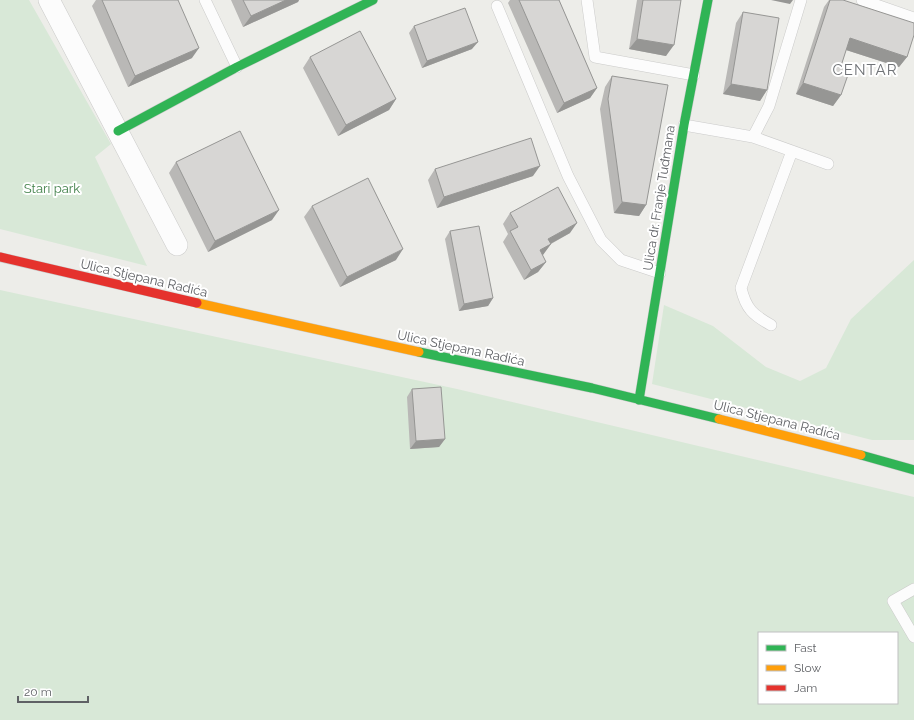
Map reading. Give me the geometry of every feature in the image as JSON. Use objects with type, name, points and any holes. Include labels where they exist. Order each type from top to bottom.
[{"type":"main road","points":[[118,131],[237,67],[365,2],[374,0]]},
{"type":"main road","name":"Ulica dr. Franje Tuđmana","points":[[639,400],[684,125],[708,0]]},
{"type":"main road","name":"Ulica Stjepana Radića","points":[[0,257],[322,332],[592,388],[830,446],[914,470]]},
{"type":"street","points":[[49,0],[176,245]]},
{"type":"lane","points":[[205,0],[237,67]]},
{"type":"lane","points":[[587,0],[595,57],[694,75]]},
{"type":"lane","points":[[752,137],[769,106],[801,0]]},
{"type":"lane","points":[[862,0],[914,18]]},
{"type":"lane","points":[[497,6],[568,176],[601,240],[621,260],[660,273]]},
{"type":"lane","points":[[684,125],[752,137],[828,164]]},
{"type":"lane","points":[[771,325],[756,316],[745,302],[741,288],[792,151]]},
{"type":"lane","points":[[914,589],[893,601],[914,637]]},
{"type":"green space","name":"Stari park","points":[[0,0],[29,0],[111,144],[95,157],[147,266],[0,229]]},
{"type":"green space","points":[[914,260],[914,440],[872,440],[652,384],[664,305],[713,326],[766,367],[800,381],[826,368],[851,319]]},
{"type":"green space","points":[[0,290],[457,389],[914,497],[914,720],[0,720]]},
{"type":"building","points":[[102,0],[178,0],[199,48],[135,76]]},
{"type":"building","points":[[243,0],[286,0],[251,16]]},
{"type":"building","points":[[519,0],[559,0],[597,88],[564,103]]},
{"type":"building","points":[[643,0],[681,0],[674,45],[637,39]]},
{"type":"building","points":[[830,0],[843,0],[914,23],[914,35],[907,57],[850,38],[841,66],[850,69],[841,95],[803,83]]},
{"type":"building","points":[[465,8],[478,42],[427,61],[414,26]]},
{"type":"building","points":[[743,12],[779,18],[767,90],[731,84]]},
{"type":"building","points":[[360,31],[396,99],[346,125],[310,57]]},
{"type":"building","points":[[612,76],[668,85],[646,205],[622,202],[608,99]]},
{"type":"building","points":[[240,131],[279,210],[215,241],[176,162]]},
{"type":"building","points":[[531,138],[540,166],[444,197],[435,169]]},
{"type":"building","points":[[368,178],[403,249],[347,277],[312,206]]},
{"type":"building","points":[[558,187],[577,223],[548,239],[551,244],[540,250],[546,262],[531,270],[510,231],[518,227],[510,213]]},
{"type":"building","points":[[479,226],[493,298],[464,304],[450,231]]},
{"type":"building","points":[[441,387],[445,439],[416,441],[412,389]]},
{"type":"traffic: fast","points":[[118,131],[237,67],[373,0]]},
{"type":"traffic: fast","points":[[639,400],[684,125],[708,0]]},
{"type":"traffic: fast","points":[[419,352],[592,388],[719,419]]},
{"type":"traffic: fast","points":[[861,455],[914,470]]},
{"type":"traffic: slow","points":[[197,303],[419,352]]},
{"type":"traffic: slow","points":[[719,419],[861,455]]},
{"type":"traffic: jam","points":[[0,257],[197,303]]},
{"type":"district","name":"CENTAR","points":[[865,70]]}]
